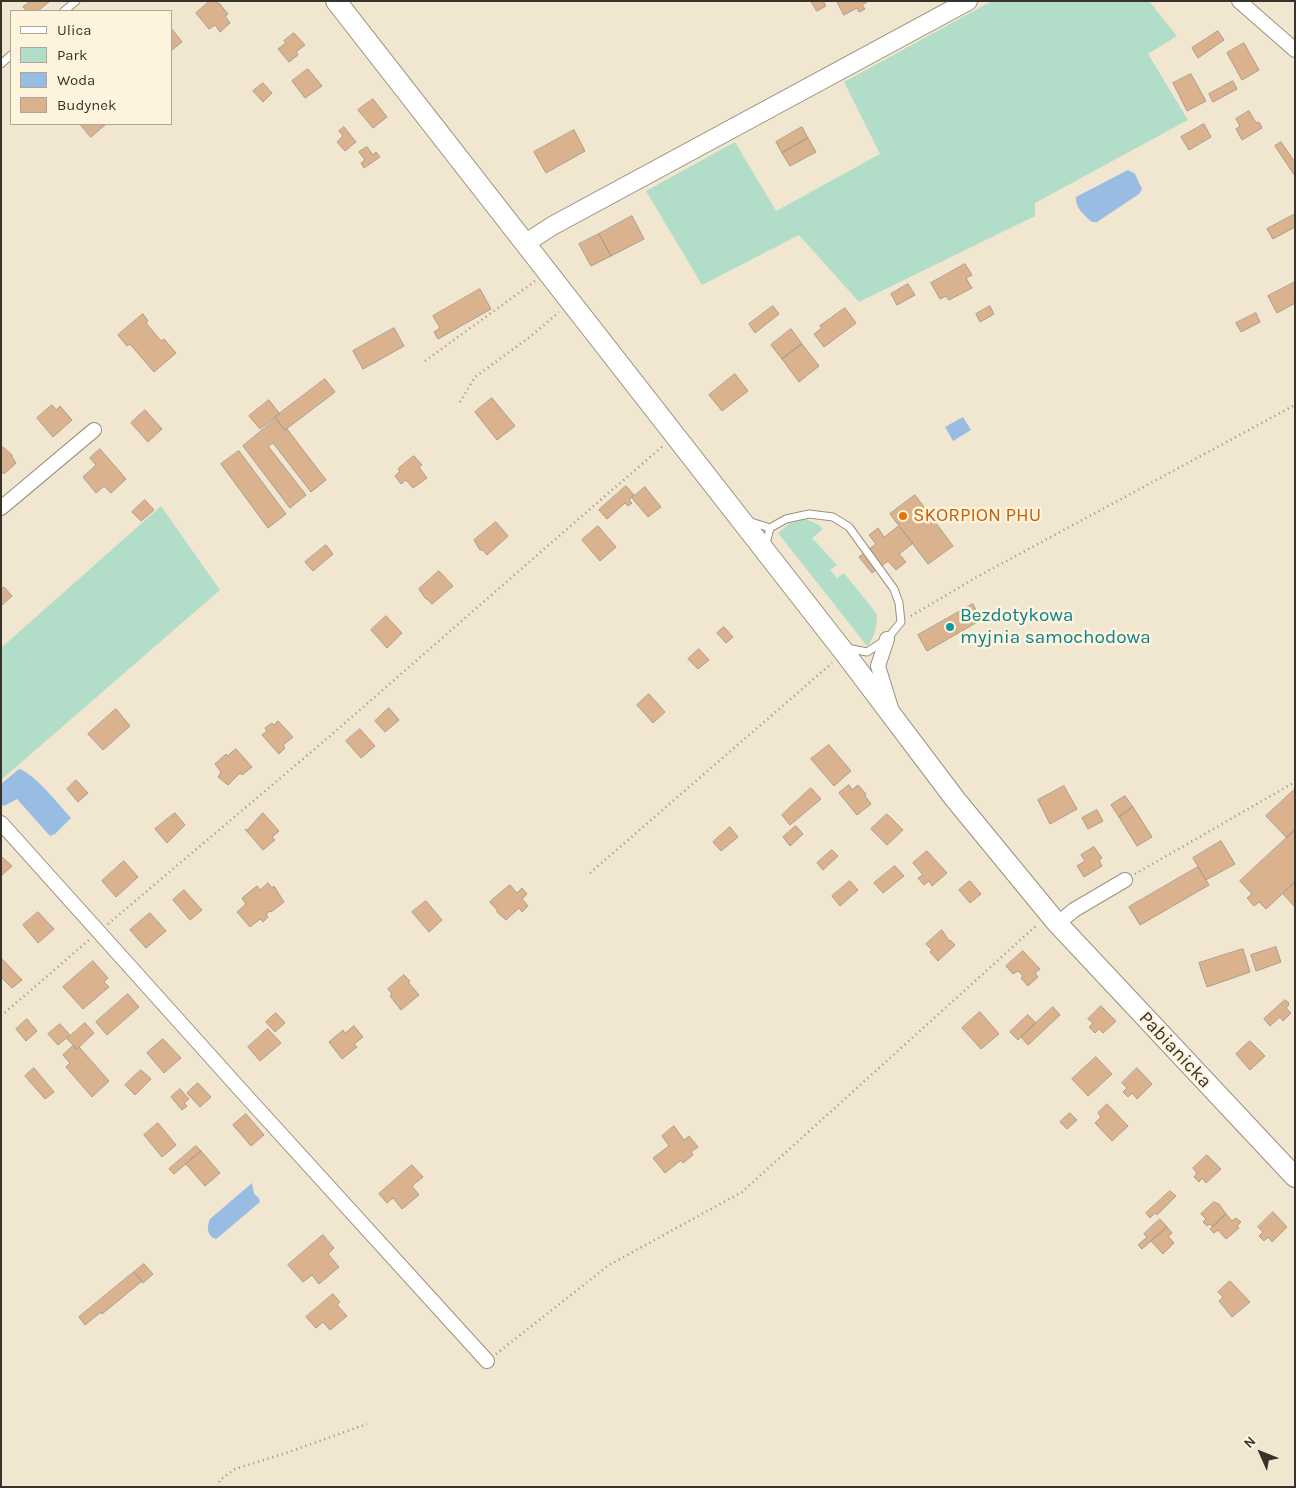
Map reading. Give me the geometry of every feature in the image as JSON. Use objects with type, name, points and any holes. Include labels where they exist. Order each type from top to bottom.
[{"type":"main road","name":"Pabianicka","points":[[336,1],[842,649],[955,799],[1054,920],[1295,1177]]},
{"type":"street","points":[[526,243],[552,226],[968,1]]},
{"type":"street","points":[[1240,1],[1295,50]]},
{"type":"street","points":[[1,508],[94,430]]},
{"type":"street","points":[[887,639],[878,666],[895,718]]},
{"type":"street","points":[[1,823],[487,1361]]},
{"type":"street","points":[[1054,920],[1125,880]]},
{"type":"lane","points":[[65,10],[76,1]]},
{"type":"lane","points":[[764,550],[770,528],[786,519],[809,514],[833,517],[848,527],[894,589],[899,603],[901,622],[887,639],[867,652],[842,649]]},
{"type":"lane","points":[[740,519],[770,528]]},
{"type":"path","points":[[425,360],[548,272]]},
{"type":"path","points":[[460,402],[475,377],[531,336],[572,302]]},
{"type":"path","points":[[901,622],[975,578],[1295,405]]},
{"type":"path","points":[[1,1016],[330,736],[676,436]]},
{"type":"path","points":[[590,873],[842,649]]},
{"type":"path","points":[[1125,880],[1295,782]]},
{"type":"path","points":[[487,1361],[609,1265],[742,1192],[1054,920]]},
{"type":"path","points":[[218,1487],[220,1480],[235,1468],[289,1452],[367,1424]]},
{"type":"green space","points":[[992,1],[1149,1],[1177,36],[1148,54],[1188,120],[1035,203],[1035,216],[859,302],[799,235],[702,285],[646,191],[735,142],[776,211],[880,154],[844,82]]},
{"type":"green space","points":[[161,506],[220,590],[1,780],[1,648]]},
{"type":"green space","points":[[806,519],[823,529],[812,538],[837,565],[830,570],[837,578],[844,573],[877,614],[874,635],[867,646],[778,533],[790,523]]},
{"type":"water","points":[[1128,170],[1135,174],[1142,189],[1139,194],[1097,222],[1092,222],[1079,208],[1076,197]]},
{"type":"water","points":[[963,417],[971,430],[953,441],[945,427]]},
{"type":"water","points":[[19,769],[39,783],[71,818],[55,834],[50,836],[17,799],[4,806],[1,804],[1,784]]},
{"type":"water","points":[[252,1183],[254,1194],[259,1198],[260,1202],[216,1239],[210,1236],[208,1225],[210,1219]]},
{"type":"building","points":[[31,1],[50,1],[39,10],[26,10],[23,7]]},
{"type":"building","points":[[210,1],[219,3],[228,14],[225,16],[230,23],[220,32],[215,25],[209,29],[196,13]]},
{"type":"building","points":[[811,1],[823,1],[826,6],[817,11]]},
{"type":"building","points":[[837,1],[867,2],[862,5],[865,9],[859,12],[857,8],[844,15]]},
{"type":"building","points":[[172,29],[182,42],[172,50]]},
{"type":"building","points":[[1218,31],[1224,40],[1198,58],[1192,48]]},
{"type":"building","points":[[294,33],[305,45],[296,52],[298,55],[289,62],[278,49]]},
{"type":"building","points":[[1244,43],[1259,70],[1242,80],[1227,53]]},
{"type":"building","points":[[308,69],[322,86],[305,98],[292,81]]},
{"type":"building","points":[[1191,74],[1206,101],[1187,111],[1173,83]]},
{"type":"building","points":[[1233,81],[1237,89],[1213,102],[1209,94]]},
{"type":"building","points":[[263,83],[272,93],[263,102],[253,91]]},
{"type":"building","points":[[373,99],[387,117],[373,128],[358,110]]},
{"type":"building","points":[[1249,111],[1256,123],[1259,122],[1262,128],[1242,140],[1236,129],[1240,126],[1236,119]]},
{"type":"building","points":[[1204,124],[1211,137],[1189,150],[1181,137]]},
{"type":"building","points":[[81,125],[105,125],[91,137]]},
{"type":"building","points":[[344,127],[356,142],[345,151],[337,142],[343,136],[339,131]]},
{"type":"building","points":[[802,127],[808,138],[782,153],[776,142]]},
{"type":"building","points":[[574,130],[585,151],[546,173],[534,152]]},
{"type":"building","points":[[808,138],[816,152],[790,166],[782,153]]},
{"type":"building","points":[[1281,142],[1295,162],[1295,176],[1275,146]]},
{"type":"building","points":[[367,147],[373,155],[376,152],[380,157],[364,168],[361,163],[365,160],[359,152]]},
{"type":"building","points":[[1295,214],[1295,227],[1273,239],[1267,229]]},
{"type":"building","points":[[632,216],[644,239],[611,256],[599,234]]},
{"type":"building","points":[[599,234],[611,256],[591,266],[579,244]]},
{"type":"building","points":[[965,264],[972,275],[966,278],[972,288],[949,300],[946,296],[940,299],[931,283]]},
{"type":"building","points":[[1295,282],[1295,303],[1277,313],[1268,296]]},
{"type":"building","points":[[908,284],[915,295],[897,305],[891,294]]},
{"type":"building","points":[[480,289],[491,309],[438,339],[434,332],[440,328],[433,316]]},
{"type":"building","points":[[773,306],[779,314],[755,333],[749,324]]},
{"type":"building","points":[[990,306],[994,314],[980,322],[976,314]]},
{"type":"building","points":[[845,308],[856,323],[824,347],[814,334],[822,328],[820,326]]},
{"type":"building","points":[[1256,313],[1260,322],[1241,332],[1236,323]]},
{"type":"building","points":[[143,314],[148,321],[146,323],[161,341],[164,339],[176,353],[154,372],[130,344],[127,346],[118,335]]},
{"type":"building","points":[[394,328],[404,346],[363,369],[353,351]]},
{"type":"building","points":[[791,329],[802,344],[782,359],[771,345]]},
{"type":"building","points":[[802,344],[819,366],[799,382],[782,359]]},
{"type":"building","points":[[735,374],[748,391],[722,411],[709,395]]},
{"type":"building","points":[[325,379],[335,392],[285,430],[275,417]]},
{"type":"building","points":[[492,398],[515,426],[497,440],[475,412]]},
{"type":"building","points":[[269,400],[280,414],[260,429],[249,416]]},
{"type":"building","points":[[52,405],[56,410],[60,406],[72,420],[53,437],[37,418]]},
{"type":"building","points":[[145,410],[162,429],[148,442],[131,423]]},
{"type":"building","points":[[276,419],[285,430],[287,429],[326,480],[311,492],[273,443],[268,446],[306,495],[290,508],[243,446]]},
{"type":"building","points":[[3,447],[12,455],[16,463],[4,474],[1,471],[1,449]]},
{"type":"building","points":[[100,449],[126,479],[111,493],[104,486],[96,493],[83,477],[96,465],[90,458]]},
{"type":"building","points":[[239,451],[286,514],[268,528],[221,464]]},
{"type":"building","points":[[414,456],[422,465],[419,467],[427,478],[413,488],[406,480],[401,484],[395,476],[400,471],[398,469]]},
{"type":"building","points":[[626,486],[634,495],[629,500],[632,503],[628,506],[625,503],[607,519],[599,510]]},
{"type":"building","points":[[645,487],[661,507],[648,517],[632,498]]},
{"type":"building","points":[[915,495],[953,546],[928,564],[890,514]]},
{"type":"building","points":[[145,500],[154,510],[141,521],[132,512]]},
{"type":"building","points":[[496,522],[508,536],[487,555],[483,550],[480,550],[474,540]]},
{"type":"building","points":[[598,526],[616,547],[600,561],[582,540]]},
{"type":"building","points":[[899,526],[913,543],[899,554],[906,562],[896,570],[888,561],[872,573],[859,557],[876,544],[869,535],[878,528],[884,537]]},
{"type":"building","points":[[326,545],[333,554],[313,571],[305,562]]},
{"type":"building","points":[[439,571],[453,586],[432,604],[419,589]]},
{"type":"building","points":[[4,587],[12,596],[1,606],[1,590]]},
{"type":"building","name":"Bezdotykowa myjnia samochodowa","points":[[973,604],[981,620],[927,651],[918,635]]},
{"type":"building","points":[[386,616],[402,633],[387,648],[371,630]]},
{"type":"building","points":[[724,627],[733,637],[726,643],[717,633]]},
{"type":"building","points":[[699,649],[709,660],[698,669],[688,659]]},
{"type":"building","points":[[649,694],[665,712],[653,723],[637,705]]},
{"type":"building","points":[[389,708],[399,720],[385,732],[375,721]]},
{"type":"building","points":[[116,709],[130,726],[103,750],[88,734]]},
{"type":"building","points":[[278,721],[293,737],[283,745],[285,748],[279,754],[262,735],[267,731],[265,728],[272,723],[274,725]]},
{"type":"building","points":[[360,729],[375,746],[361,758],[346,741]]},
{"type":"building","points":[[829,745],[851,771],[834,786],[811,759]]},
{"type":"building","points":[[236,749],[252,767],[242,775],[240,773],[228,785],[218,777],[221,772],[215,764],[226,754],[227,756]]},
{"type":"building","points":[[76,780],[88,793],[78,802],[67,789]]},
{"type":"building","points":[[849,785],[852,790],[858,785],[866,794],[865,796],[871,804],[857,815],[839,793]]},
{"type":"building","points":[[1064,786],[1077,809],[1050,824],[1038,800]]},
{"type":"building","points":[[811,788],[821,799],[790,825],[782,815]]},
{"type":"building","points":[[1295,789],[1295,830],[1287,838],[1266,816]]},
{"type":"building","points":[[1125,796],[1133,807],[1119,817],[1111,805]]},
{"type":"building","points":[[1133,807],[1152,837],[1137,846],[1119,817]]},
{"type":"building","points":[[1097,810],[1103,821],[1088,829],[1082,818]]},
{"type":"building","points":[[175,813],[185,825],[167,843],[155,829]]},
{"type":"building","points":[[263,813],[279,831],[272,837],[275,840],[263,850],[245,829],[247,830]]},
{"type":"building","points":[[887,814],[903,830],[887,845],[871,829]]},
{"type":"building","points":[[796,826],[803,834],[790,846],[783,837]]},
{"type":"building","points":[[730,827],[738,837],[721,851],[713,842]]},
{"type":"building","points":[[1295,830],[1295,882],[1266,909],[1259,902],[1254,906],[1247,898],[1252,894],[1240,881]]},
{"type":"building","points":[[1221,841],[1235,864],[1206,880],[1193,858]]},
{"type":"building","points":[[1094,847],[1102,858],[1099,860],[1102,866],[1084,877],[1077,866],[1085,861],[1081,855]]},
{"type":"building","points":[[832,850],[838,856],[823,870],[817,863]]},
{"type":"building","points":[[927,851],[947,873],[932,886],[929,881],[924,885],[918,878],[923,875],[913,863]]},
{"type":"building","points":[[1,856],[12,866],[1,876]]},
{"type":"building","points":[[124,861],[138,877],[116,897],[102,881]]},
{"type":"building","points":[[895,866],[904,876],[883,893],[874,883]]},
{"type":"building","points":[[1198,867],[1209,885],[1140,925],[1129,907]]},
{"type":"building","points":[[850,881],[858,890],[840,906],[832,896]]},
{"type":"building","points":[[970,881],[981,894],[970,903],[959,890]]},
{"type":"building","points":[[1295,882],[1295,907],[1283,894]]},
{"type":"building","points":[[268,883],[272,888],[274,886],[284,902],[266,914],[268,917],[263,922],[260,919],[250,927],[237,912],[246,904],[242,898],[257,886],[260,890]]},
{"type":"building","points":[[510,885],[517,893],[522,888],[527,894],[522,899],[528,906],[522,912],[519,908],[506,920],[490,902]]},
{"type":"building","points":[[184,890],[202,910],[190,920],[173,900]]},
{"type":"building","points":[[426,901],[442,920],[429,932],[412,912]]},
{"type":"building","points":[[38,912],[54,929],[38,943],[23,925]]},
{"type":"building","points":[[150,913],[166,931],[146,948],[130,930]]},
{"type":"building","points":[[942,930],[949,941],[955,945],[938,961],[926,944]]},
{"type":"building","points":[[1276,947],[1281,962],[1256,971],[1251,955]]},
{"type":"building","points":[[1243,949],[1250,972],[1207,987],[1199,963]]},
{"type":"building","points":[[1023,951],[1040,969],[1035,973],[1038,977],[1028,986],[1018,971],[1013,974],[1006,966]]},
{"type":"building","points":[[1,958],[22,980],[12,988],[1,977]]},
{"type":"building","points":[[93,961],[108,978],[104,982],[109,987],[83,1009],[63,987]]},
{"type":"building","points":[[404,975],[419,995],[401,1010],[390,996],[392,994],[388,989]]},
{"type":"building","points":[[128,994],[139,1007],[107,1035],[96,1022]]},
{"type":"building","points":[[1285,1000],[1289,1003],[1286,1008],[1291,1013],[1283,1021],[1280,1017],[1270,1026],[1264,1019]]},
{"type":"building","points":[[1101,1006],[1116,1021],[1103,1033],[1099,1029],[1095,1033],[1089,1027],[1093,1023],[1088,1019]]},
{"type":"building","points":[[1053,1007],[1060,1015],[1028,1045],[1021,1037]]},
{"type":"building","points":[[980,1012],[999,1034],[981,1049],[962,1028]]},
{"type":"building","points":[[276,1013],[285,1023],[275,1032],[266,1022]]},
{"type":"building","points":[[1028,1015],[1036,1023],[1018,1040],[1010,1032]]},
{"type":"building","points":[[27,1019],[37,1031],[26,1041],[16,1029]]},
{"type":"building","points":[[85,1023],[94,1033],[77,1049],[67,1039]]},
{"type":"building","points":[[60,1024],[70,1035],[58,1045],[48,1034]]},
{"type":"building","points":[[354,1026],[363,1037],[354,1044],[357,1047],[342,1059],[329,1042],[343,1030],[345,1033]]},
{"type":"building","points":[[268,1029],[281,1043],[260,1061],[248,1047]]},
{"type":"building","points":[[163,1039],[181,1058],[164,1073],[147,1053]]},
{"type":"building","points":[[1250,1041],[1265,1056],[1250,1070],[1236,1054]]},
{"type":"building","points":[[73,1046],[77,1049],[79,1047],[109,1081],[92,1097],[66,1067],[70,1063],[63,1055]]},
{"type":"building","points":[[1096,1057],[1112,1074],[1088,1096],[1072,1079]]},
{"type":"building","points":[[34,1068],[54,1092],[45,1099],[25,1076]]},
{"type":"building","points":[[1137,1068],[1152,1084],[1137,1099],[1132,1093],[1128,1097],[1123,1092],[1127,1088],[1122,1083]]},
{"type":"building","points":[[141,1070],[151,1079],[135,1095],[125,1085]]},
{"type":"building","points":[[198,1083],[211,1097],[200,1107],[187,1093]]},
{"type":"building","points":[[180,1089],[189,1099],[184,1103],[187,1106],[182,1110],[171,1097]]},
{"type":"building","points":[[1107,1104],[1128,1126],[1112,1141],[1095,1123],[1101,1117],[1098,1113]]},
{"type":"building","points":[[1070,1113],[1077,1120],[1067,1129],[1060,1122]]},
{"type":"building","points":[[246,1114],[264,1135],[251,1146],[233,1125]]},
{"type":"building","points":[[158,1123],[176,1145],[162,1157],[144,1135]]},
{"type":"building","points":[[674,1126],[684,1140],[689,1136],[698,1147],[691,1152],[693,1155],[683,1163],[681,1160],[665,1173],[653,1158],[669,1146],[662,1136]]},
{"type":"building","points":[[196,1146],[201,1151],[174,1174],[169,1169]]},
{"type":"building","points":[[201,1151],[220,1173],[205,1186],[186,1164]]},
{"type":"building","points":[[1207,1155],[1221,1169],[1206,1183],[1202,1178],[1199,1182],[1194,1177],[1197,1173],[1193,1168]]},
{"type":"building","points":[[412,1165],[423,1177],[412,1186],[419,1195],[402,1209],[393,1198],[387,1203],[379,1194]]},
{"type":"building","points":[[1170,1191],[1176,1196],[1157,1215],[1155,1213],[1150,1218],[1146,1213]]},
{"type":"building","points":[[1214,1202],[1219,1204],[1226,1214],[1213,1227],[1210,1224],[1207,1226],[1203,1222],[1206,1219],[1201,1214]]},
{"type":"building","points":[[1273,1212],[1287,1227],[1272,1242],[1268,1237],[1264,1241],[1259,1236],[1263,1232],[1258,1227]]},
{"type":"building","points":[[1226,1214],[1232,1221],[1236,1218],[1241,1222],[1237,1226],[1239,1228],[1226,1239],[1218,1230],[1214,1233],[1210,1229]]},
{"type":"building","points":[[1160,1219],[1167,1227],[1142,1249],[1138,1245],[1147,1237],[1144,1234]]},
{"type":"building","points":[[1167,1227],[1172,1233],[1168,1236],[1174,1243],[1163,1254],[1151,1241]]},
{"type":"building","points":[[323,1235],[334,1248],[328,1254],[339,1267],[319,1284],[312,1275],[303,1282],[288,1265]]},
{"type":"building","points":[[144,1264],[153,1274],[143,1283],[134,1272]]},
{"type":"building","points":[[134,1272],[142,1281],[102,1314],[101,1312],[85,1325],[79,1317]]},
{"type":"building","points":[[1230,1281],[1250,1302],[1232,1317],[1219,1301],[1223,1297],[1218,1292]]},
{"type":"building","points":[[333,1294],[340,1302],[337,1305],[347,1316],[330,1330],[323,1322],[316,1328],[306,1317]]},
{"type":"place","name":"SKORPION PHU","points":[[903,516]]},
{"type":"place","name":"Bezdotykowa myjnia samochodowa","points":[[950,627]]}]
